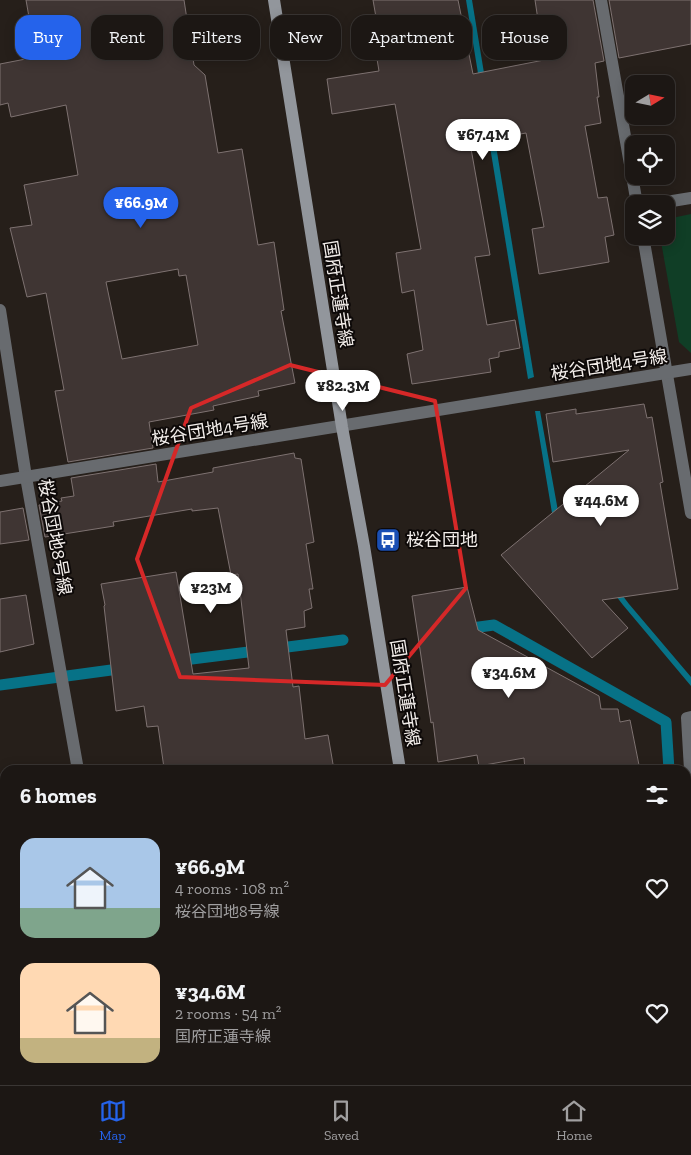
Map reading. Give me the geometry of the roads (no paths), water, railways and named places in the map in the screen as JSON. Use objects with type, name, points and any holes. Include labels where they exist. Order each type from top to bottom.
[{"type":"main road","name":"国府正蓮寺線","points":[[274,0],[342,427],[364,546],[399,765]]},
{"type":"street","points":[[602,0],[635,195]]},
{"type":"street","points":[[675,201],[691,198]]},
{"type":"street","points":[[644,245],[691,513]]},
{"type":"street","name":"桜谷団地8号線","points":[[0,310],[26,477],[77,765]]},
{"type":"street","name":"桜谷団地4号線","points":[[0,481],[691,369]]},
{"type":"street","points":[[690,765],[687,718],[691,717]]},
{"type":"water","points":[[466,0],[472,0],[534,377],[528,379],[472,37],[472,15],[468,15]]},
{"type":"water","points":[[535,411],[540,411],[558,511],[629,604],[691,677],[691,686],[623,605],[552,513]]},
{"type":"waterway","points":[[464,629],[494,625],[666,722],[669,765]]},
{"type":"waterway","points":[[176,661],[343,640]]},
{"type":"waterway","points":[[0,685],[126,668]]},
{"type":"place","name":"桜谷団地","points":[[388,540]]}]
